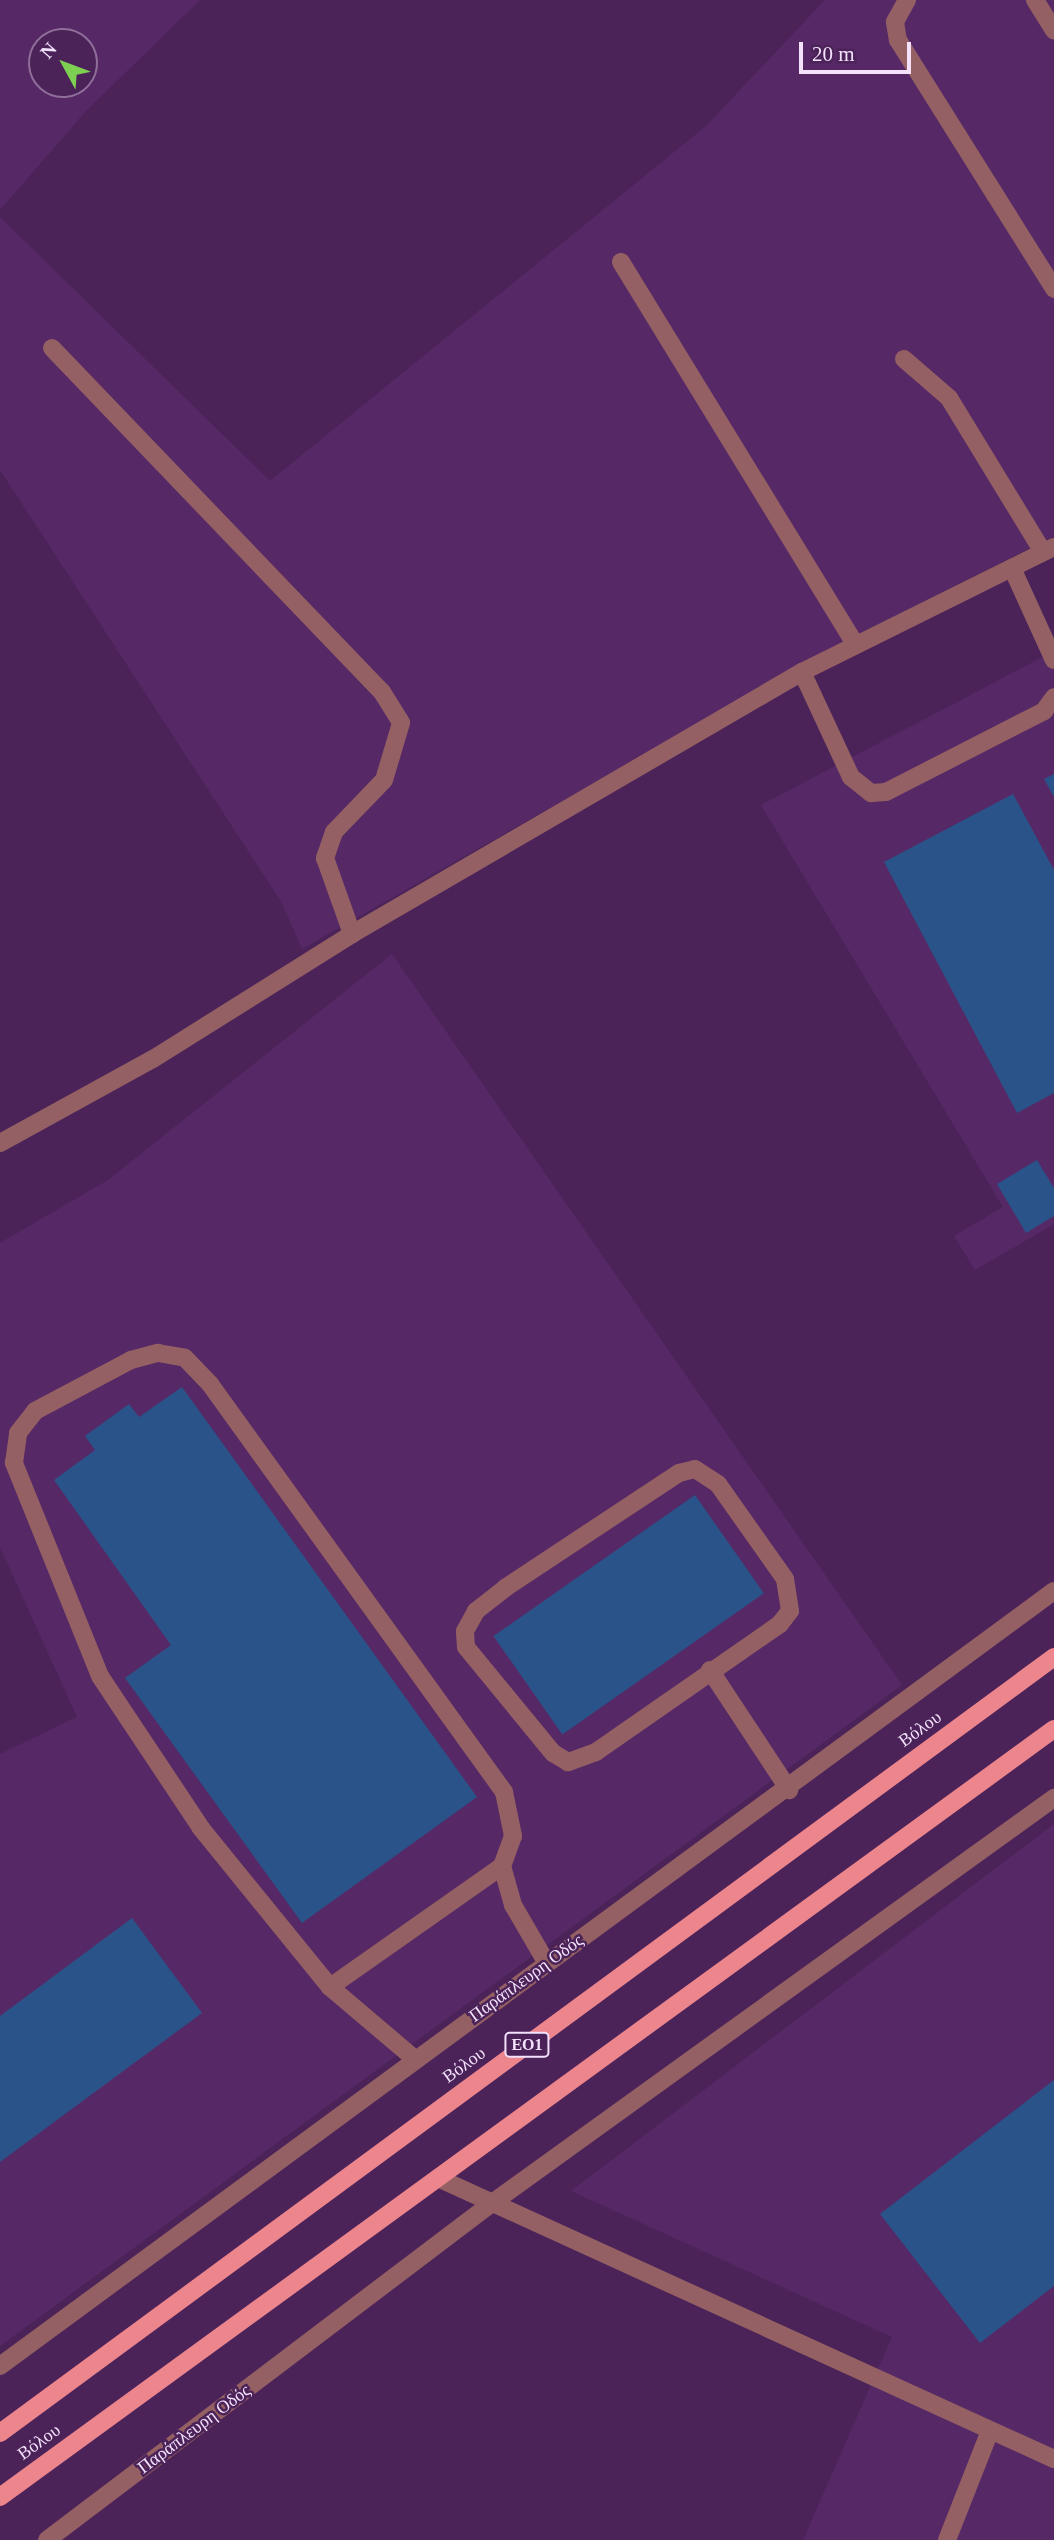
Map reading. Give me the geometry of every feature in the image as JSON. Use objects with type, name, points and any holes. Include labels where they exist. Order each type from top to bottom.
[{"type":"main road","name":"Βόλου","points":[[0,2433],[1054,1657]]},
{"type":"main road","name":"Βόλου","points":[[0,2497],[1054,1729]]},
{"type":"street","points":[[907,0],[895,22],[898,40],[1054,289]]},
{"type":"street","points":[[1035,0],[1054,30]]},
{"type":"street","points":[[621,262],[855,645]]},
{"type":"street","points":[[52,348],[382,692],[401,723],[384,780],[334,832],[325,858],[352,934]]},
{"type":"street","points":[[0,1143],[153,1059],[352,934],[802,672],[1048,550],[949,398],[904,359]]},
{"type":"street","points":[[1012,568],[1054,660]]},
{"type":"street","points":[[802,672],[851,777],[871,793],[886,792],[1032,718],[1054,697]]},
{"type":"street","points":[[330,1987],[502,1866],[513,1836],[504,1792],[185,1358],[158,1353],[131,1360],[35,1411],[18,1433],[14,1462],[100,1676],[201,1828],[330,1987],[416,2060]]},
{"type":"street","points":[[695,1469],[718,1484],[792,1597],[780,1624],[710,1671],[596,1752],[568,1762],[553,1753],[466,1647],[465,1631],[476,1611],[505,1588],[679,1473],[695,1469]]},
{"type":"street","name":"Παράπλευρη Οδός","points":[[0,2366],[546,1962],[789,1790],[1054,1591]]},
{"type":"street","points":[[710,1671],[789,1790]]},
{"type":"street","name":"Παράπλευρη Οδός","points":[[47,2540],[488,2206],[1054,1798]]},
{"type":"street","points":[[502,1866],[513,1905],[546,1962]]},
{"type":"street","points":[[438,2178],[488,2206],[1054,2459]]},
{"type":"street","points":[[947,2540],[990,2431]]},
{"type":"shaded area","points":[[0,0],[200,0],[85,112],[0,210]]},
{"type":"shaded area","points":[[825,0],[1054,0],[1054,536],[820,654],[302,949],[282,903],[0,470],[0,217],[270,481],[706,126]]},
{"type":"shaded area","points":[[1054,651],[1054,1224],[975,1270],[954,1236],[1003,1207],[761,805]]},
{"type":"shaded area","points":[[392,954],[902,1685],[0,2346],[0,1754],[77,1717],[0,1547],[0,1243],[108,1180]]},
{"type":"shaded area","points":[[1054,1824],[1054,2540],[803,2540],[892,2337],[571,2191]]},
{"type":"building","points":[[1054,774],[1054,797],[1044,779]]},
{"type":"building","points":[[1013,794],[1054,870],[1054,1093],[1017,1113],[884,862]]},
{"type":"building","points":[[1037,1160],[1054,1188],[1054,1216],[1026,1233],[997,1184]]},
{"type":"building","points":[[182,1387],[477,1797],[302,1923],[125,1678],[171,1645],[54,1480],[95,1450],[85,1436],[129,1404],[139,1417]]},
{"type":"building","points":[[695,1495],[764,1593],[562,1734],[493,1636]]},
{"type":"building","points":[[132,1918],[202,2013],[0,2162],[0,2016]]},
{"type":"building","points":[[1054,2080],[1054,2286],[980,2343],[880,2214]]}]
